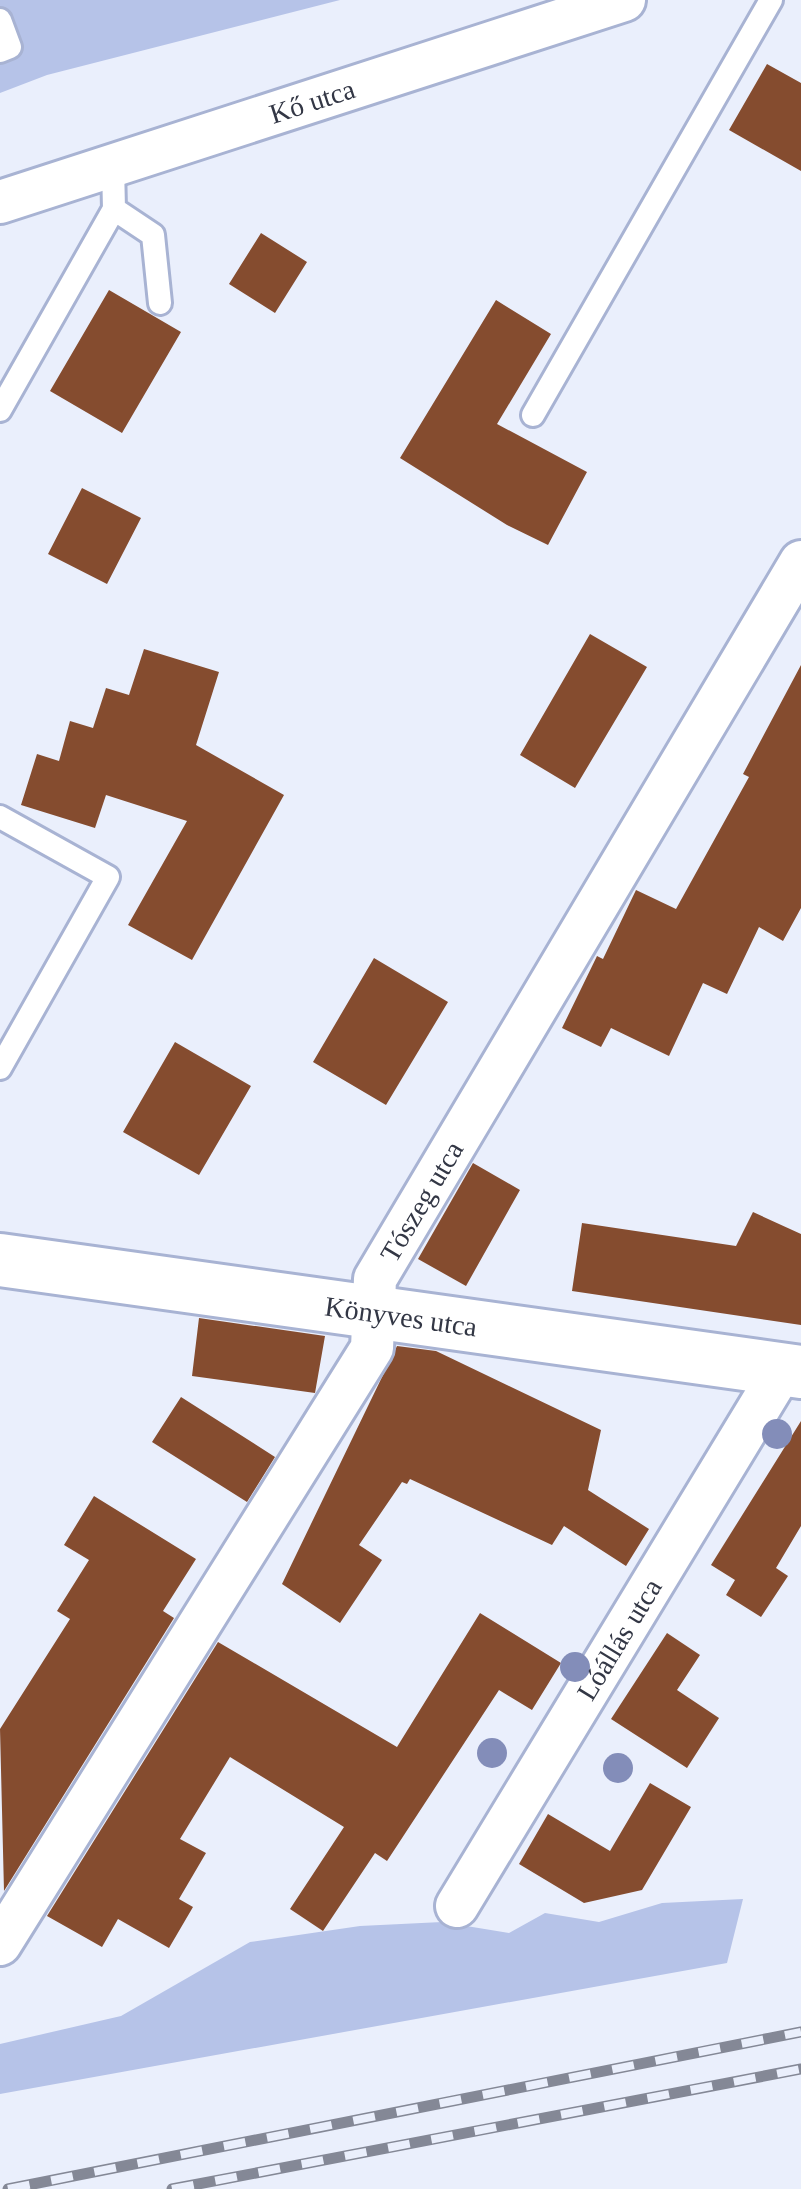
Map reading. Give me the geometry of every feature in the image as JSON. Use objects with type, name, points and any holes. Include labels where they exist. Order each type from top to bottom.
[{"type":"street","name":"Kő utca","points":[[0,202],[624,0]]},
{"type":"street","name":"Tószeg utca","points":[[0,1944],[372,1348],[375,1279],[801,562]]},
{"type":"street","name":"Könyves utca","points":[[0,1260],[792,1371]]},
{"type":"street","name":"Lóállás utca","points":[[457,1906],[792,1371]]},
{"type":"lane","points":[[533,415],[770,0]]},
{"type":"lane","points":[[0,20],[10,48],[0,51]]},
{"type":"lane","points":[[0,410],[114,209],[113,166]]},
{"type":"lane","points":[[114,209],[152,235],[160,303]]},
{"type":"lane","points":[[0,816],[108,877],[0,1068]]},
{"type":"shaded area","points":[[0,0],[340,0],[47,75],[0,93]]},
{"type":"shaded area","points":[[743,1899],[727,1963],[0,2094],[0,2044],[121,2016],[250,1942],[360,1926],[442,1922],[509,1933],[545,1913],[599,1922],[662,1903]]},
{"type":"building","points":[[767,64],[801,83],[801,171],[729,130]]},
{"type":"building","points":[[261,233],[307,262],[275,313],[229,284]]},
{"type":"building","points":[[109,290],[181,332],[122,433],[50,391]]},
{"type":"building","points":[[496,300],[551,334],[497,424],[587,472],[548,545],[507,525],[400,458]]},
{"type":"building","points":[[82,488],[141,518],[107,584],[48,554]]},
{"type":"building","points":[[590,634],[647,667],[575,788],[520,755]]},
{"type":"building","points":[[144,649],[219,672],[196,745],[284,795],[192,960],[128,925],[187,821],[106,795],[95,828],[21,805],[37,754],[59,761],[70,721],[93,728],[106,688],[129,695]]},
{"type":"building","points":[[801,665],[801,908],[783,941],[759,927],[727,994],[703,983],[669,1056],[611,1028],[601,1047],[562,1028],[597,956],[603,959],[636,890],[676,909],[749,777],[743,774]]},
{"type":"building","points":[[374,958],[448,1002],[386,1105],[313,1062]]},
{"type":"building","points":[[175,1042],[251,1086],[199,1175],[123,1132]]},
{"type":"building","points":[[473,1163],[520,1190],[466,1286],[418,1259]]},
{"type":"building","points":[[753,1212],[801,1234],[801,1325],[572,1291],[582,1223],[736,1246]]},
{"type":"building","points":[[199,1318],[325,1336],[315,1393],[192,1376]]},
{"type":"building","points":[[397,1346],[436,1351],[601,1430],[588,1490],[649,1529],[626,1566],[564,1526],[552,1545],[410,1479],[407,1484],[402,1482],[359,1545],[382,1560],[340,1623],[282,1584]]},
{"type":"building","points":[[181,1397],[275,1457],[247,1502],[152,1442]]},
{"type":"building","points":[[801,1421],[801,1526],[776,1568],[788,1576],[761,1617],[726,1595],[735,1580],[711,1565]]},
{"type":"building","points":[[94,1496],[196,1559],[163,1611],[174,1618],[4,1891],[0,1729],[70,1619],[57,1611],[89,1560],[64,1545]]},
{"type":"building","points":[[480,1613],[561,1663],[532,1710],[499,1690],[387,1861],[375,1853],[323,1931],[290,1909],[344,1827],[230,1757],[180,1839],[206,1853],[179,1899],[193,1907],[169,1948],[118,1919],[102,1947],[47,1916],[218,1642],[397,1747]]},
{"type":"building","points":[[667,1633],[700,1655],[677,1690],[719,1718],[687,1768],[611,1719]]},
{"type":"building","points":[[650,1783],[691,1807],[642,1890],[584,1903],[519,1864],[548,1814],[610,1851]]},
{"type":"railway","points":[[8,2189],[801,2032]]},
{"type":"railway","points":[[172,2189],[801,2069]]}]
